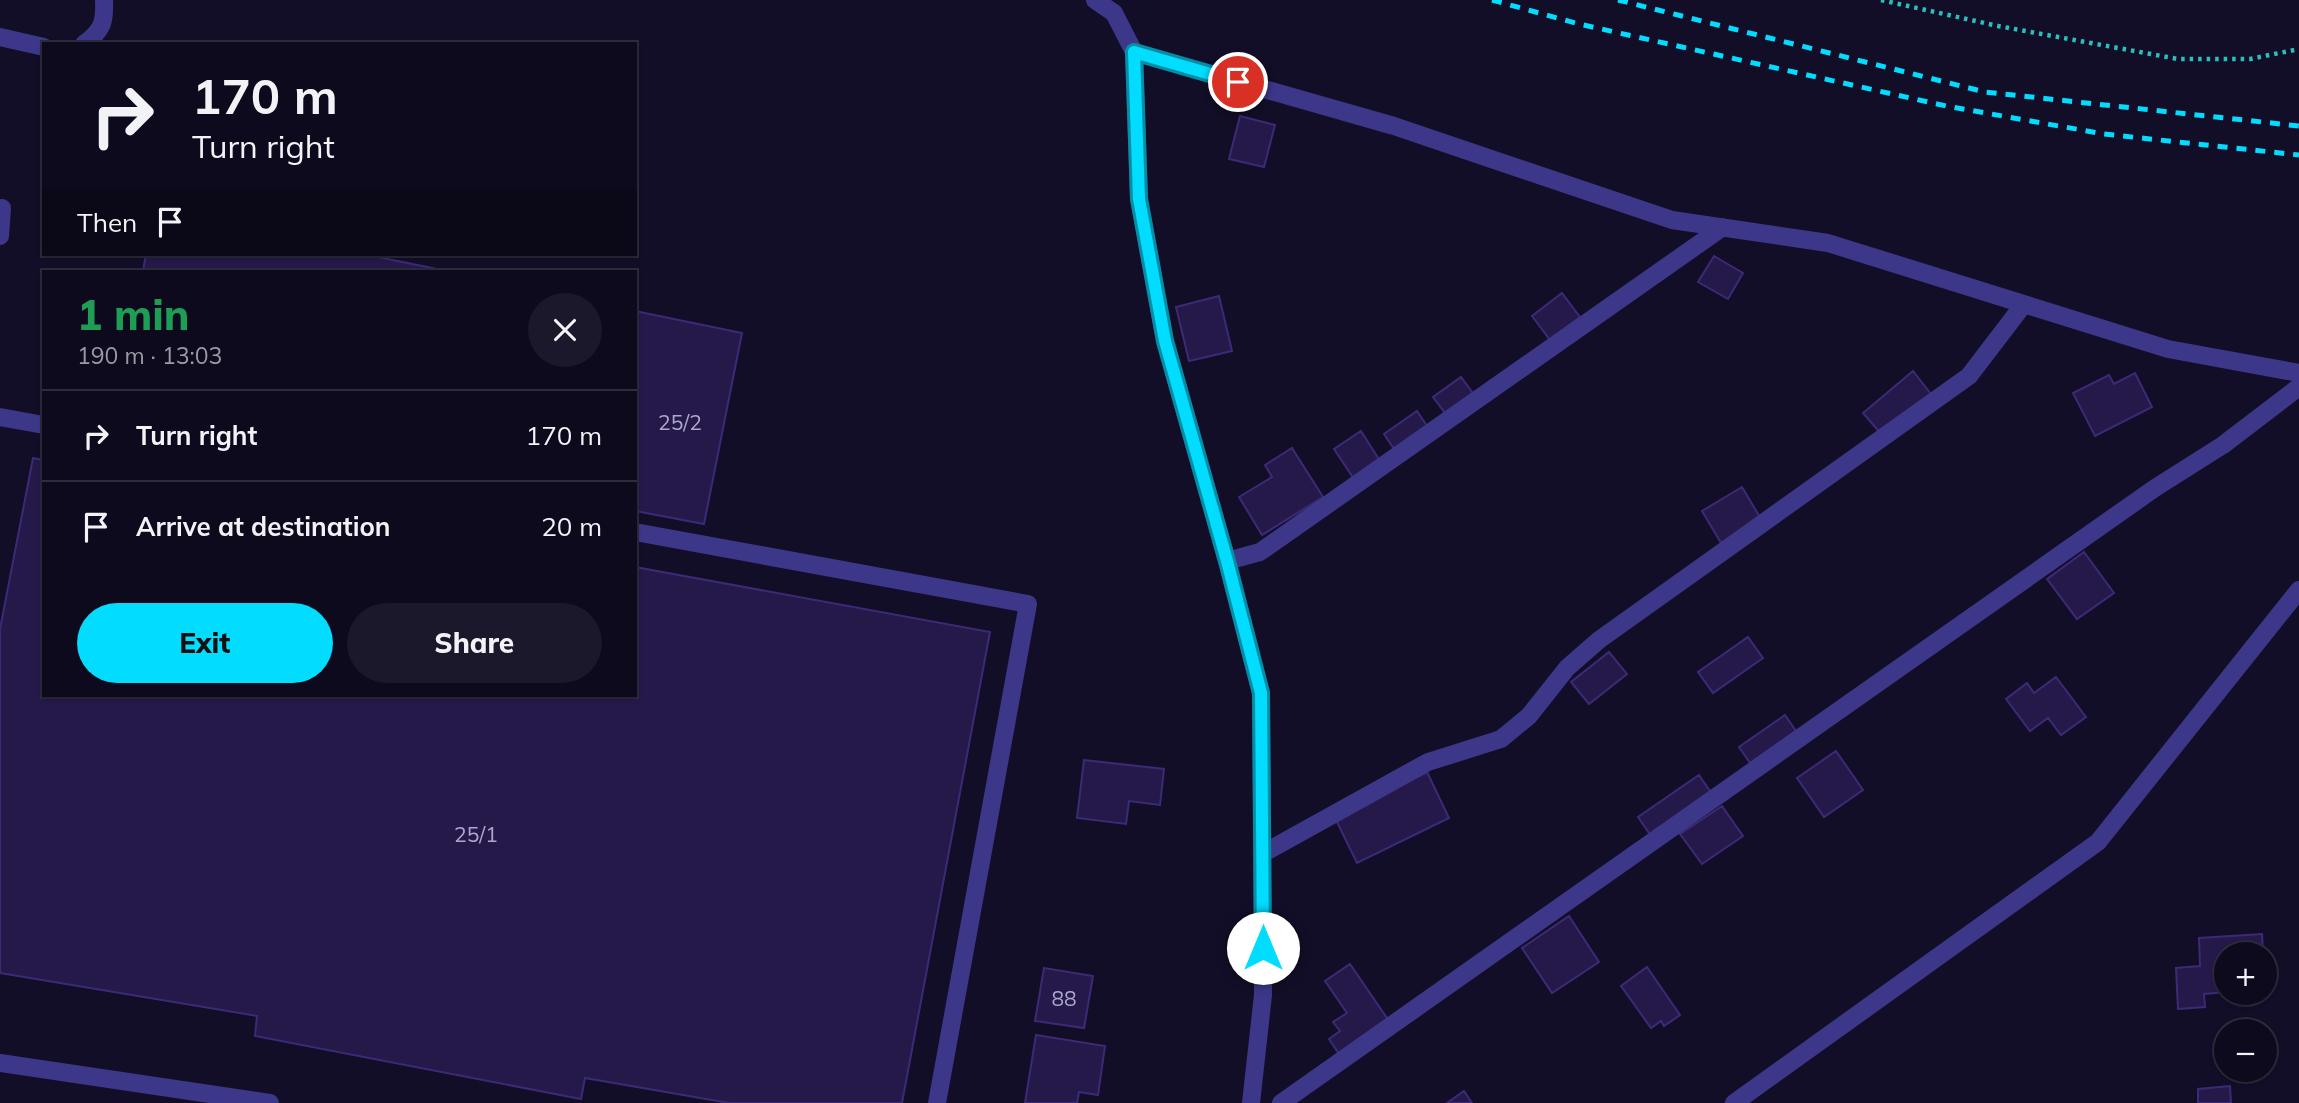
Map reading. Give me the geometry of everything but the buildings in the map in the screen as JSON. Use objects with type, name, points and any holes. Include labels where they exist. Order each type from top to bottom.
[{"type":"street","points":[[87,42],[94,37],[105,19],[104,0]]},
{"type":"street","points":[[1095,0],[1114,13],[1134,52],[1139,199],[1165,341],[1261,693],[1263,995],[1251,1103]]},
{"type":"street","points":[[0,37],[42,47]]},
{"type":"street","points":[[1134,52],[1394,126],[1672,220],[1828,243],[2168,349],[2299,373]]},
{"type":"street","points":[[0,236],[2,208]]},
{"type":"street","points":[[1227,561],[1260,552],[1723,227]]},
{"type":"street","points":[[1262,853],[1428,762],[1501,738],[1529,716],[1567,668],[1599,640],[1969,376],[2024,304]]},
{"type":"street","points":[[1281,1103],[2109,520],[2223,444],[2299,387]]},
{"type":"street","points":[[0,417],[42,425]]},
{"type":"street","points":[[637,532],[1028,604],[937,1103]]},
{"type":"street","points":[[1734,1103],[2098,842],[2299,590]]},
{"type":"street","points":[[0,1063],[270,1103]]},
{"type":"path","points":[[1881,0],[1998,26],[2178,59],[2250,59],[2299,49]]},
{"type":"railway","points":[[1492,0],[1579,24],[1946,106],[2104,134],[2299,155]]},
{"type":"railway","points":[[1618,0],[1985,92],[2299,126]]},
{"type":"route","points":[[1238,82],[1134,52],[1139,199],[1165,341],[1261,693],[1263,948]]}]
